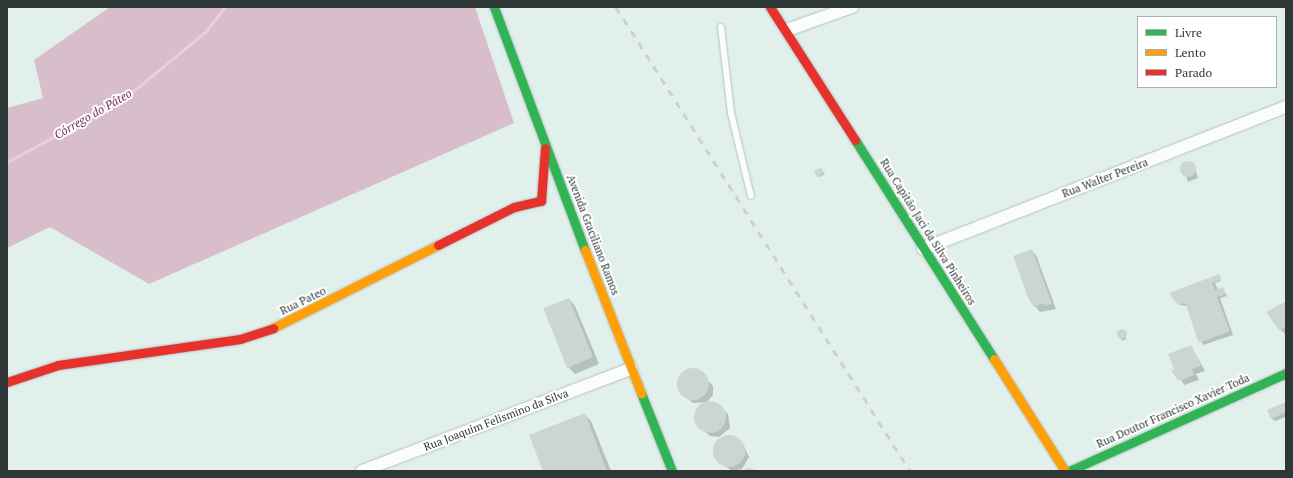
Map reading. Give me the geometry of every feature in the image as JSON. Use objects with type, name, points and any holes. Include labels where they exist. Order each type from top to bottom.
[{"type":"street","name":"Avenida Graciliano Ramos","points":[[494,7],[545,148],[672,471]]},
{"type":"street","name":"Rua Capitão Jaci da Silva Pinheiros","points":[[770,7],[787,30],[1065,471]]},
{"type":"street","points":[[787,30],[852,7]]},
{"type":"street","name":"Rua Walter Pereira","points":[[924,249],[1286,107]]},
{"type":"street","name":"Rua Pateo","points":[[7,382],[58,365],[240,339],[271,329],[514,207],[541,201],[545,148]]},
{"type":"street","name":"Rua Joaquim Felismino da Silva","points":[[362,471],[631,369]]},
{"type":"street","name":"Rua Doutor Francisco Xavier Toda","points":[[1070,471],[1286,373]]},
{"type":"lane","points":[[721,27],[731,113],[751,196]]},
{"type":"shaded area","points":[[110,7],[475,7],[514,123],[149,284],[50,227],[7,248],[7,108],[43,98],[34,60]]},
{"type":"building","points":[[1188,161],[1194,163],[1196,169],[1194,175],[1188,177],[1182,175],[1180,169],[1182,163]]},
{"type":"building","points":[[821,167],[824,173],[817,177],[814,171]]},
{"type":"building","points":[[1032,249],[1052,304],[1045,306],[1044,303],[1034,307],[1029,300],[1013,256]]},
{"type":"building","points":[[1219,274],[1221,280],[1212,283],[1215,290],[1223,287],[1226,294],[1217,297],[1230,331],[1199,343],[1185,303],[1178,305],[1169,293]]},
{"type":"building","points":[[569,298],[593,357],[567,368],[543,308]]},
{"type":"building","points":[[1286,301],[1286,327],[1279,330],[1266,312]]},
{"type":"building","points":[[1122,329],[1127,334],[1122,339],[1117,334]]},
{"type":"building","points":[[1191,345],[1201,366],[1192,369],[1194,375],[1178,381],[1171,370],[1174,369],[1168,354]]},
{"type":"building","points":[[690,368],[696,368],[706,375],[709,384],[708,390],[702,397],[696,400],[690,400],[680,393],[677,387],[677,381],[684,371]]},
{"type":"building","points":[[707,401],[713,401],[723,408],[726,417],[725,423],[719,430],[713,433],[707,433],[697,426],[694,420],[694,414],[701,404]]},
{"type":"building","points":[[1286,402],[1286,412],[1271,419],[1267,410]]},
{"type":"building","points":[[585,413],[607,471],[543,471],[529,435]]},
{"type":"building","points":[[726,435],[732,435],[742,442],[745,451],[744,457],[738,464],[732,467],[726,467],[716,460],[713,454],[713,448],[720,438]]},
{"type":"building","points":[[748,468],[757,471],[739,471]]},
{"type":"waterway","name":"Córrego do Páteo","points":[[7,162],[125,98],[206,31],[225,7]]},
{"type":"railway","points":[[616,7],[910,471]]},
{"type":"traffic: fast","points":[[494,7],[585,250]]},
{"type":"traffic: fast","points":[[855,140],[994,359]]},
{"type":"traffic: fast","points":[[1069,471],[1286,373]]},
{"type":"traffic: fast","points":[[641,393],[672,471]]},
{"type":"traffic: slow","points":[[273,328],[438,245]]},
{"type":"traffic: slow","points":[[585,250],[641,393]]},
{"type":"traffic: slow","points":[[994,359],[1065,471]]},
{"type":"traffic: jam","points":[[770,7],[855,140]]},
{"type":"traffic: jam","points":[[438,245],[514,207],[541,201],[545,148]]},
{"type":"traffic: jam","points":[[7,382],[58,365],[240,339],[273,328]]}]
